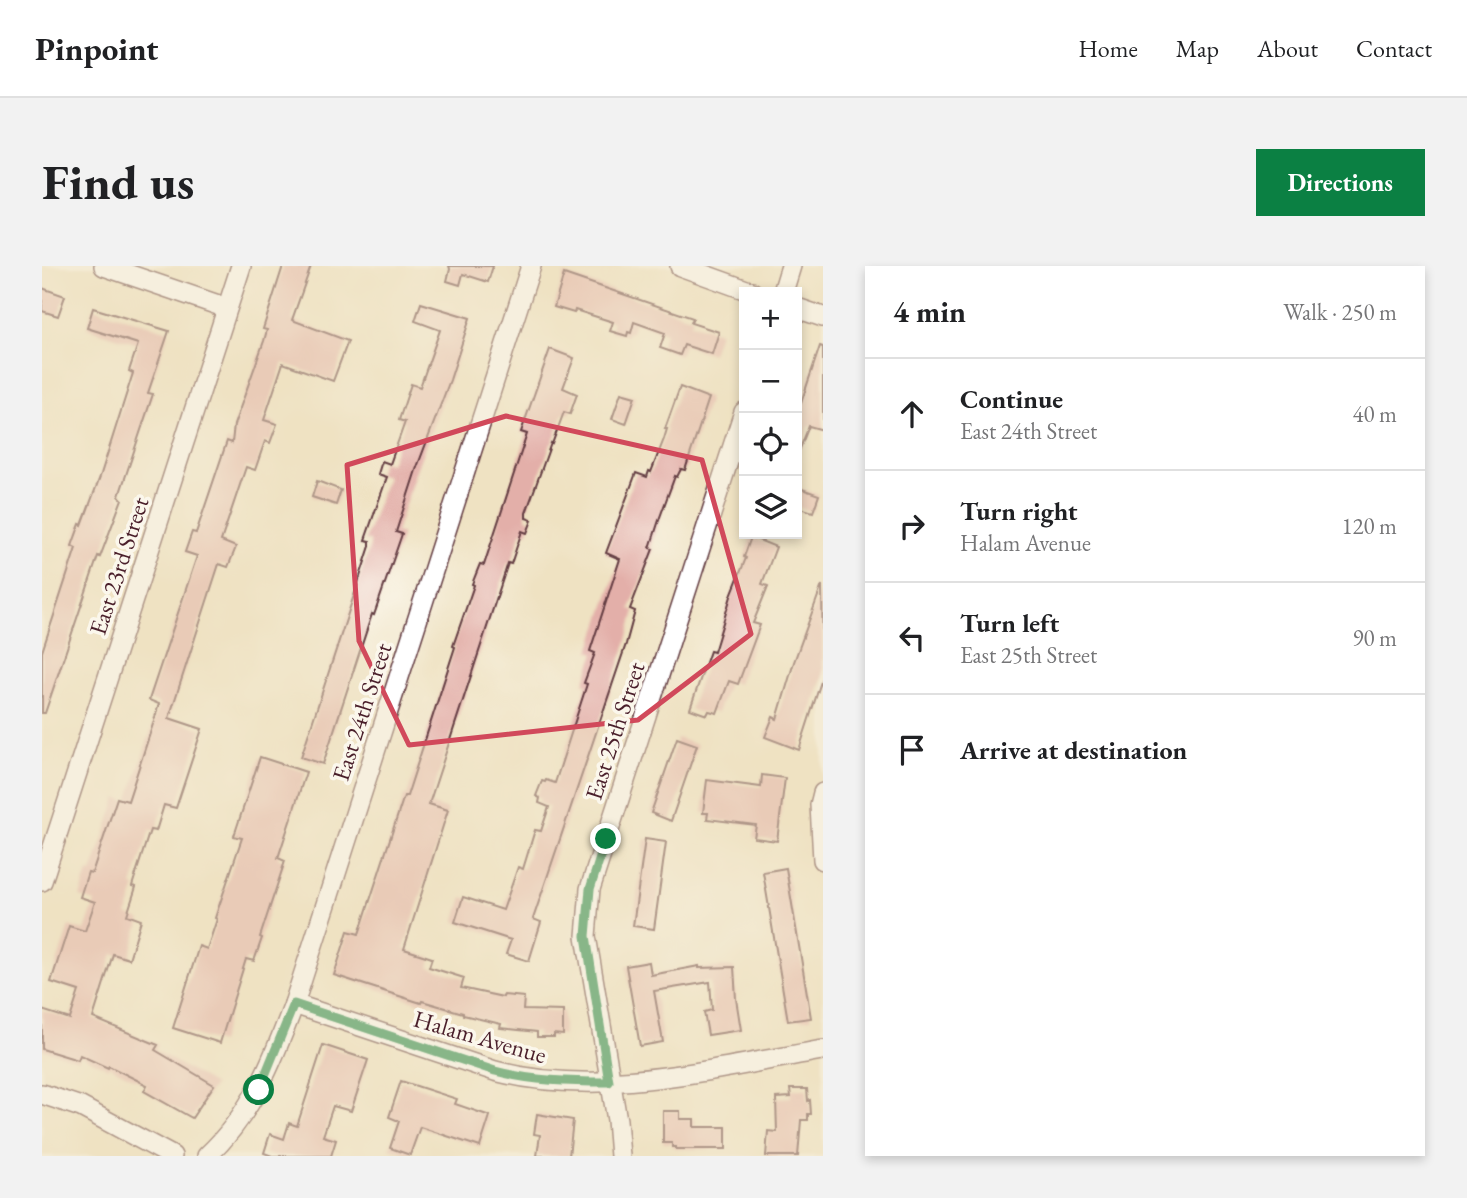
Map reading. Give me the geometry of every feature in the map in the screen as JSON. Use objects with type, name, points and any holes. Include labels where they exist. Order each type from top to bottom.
[{"type":"street","points":[[104,266],[227,308]]},
{"type":"street","name":"East 23rd Street","points":[[42,881],[241,266]]},
{"type":"street","name":"East 24th Street","points":[[207,1156],[243,1115],[259,1090],[294,1004],[531,266]]},
{"type":"street","points":[[680,266],[739,287]]},
{"type":"street","points":[[785,287],[791,266]]},
{"type":"street","points":[[802,310],[823,317]]},
{"type":"street","name":"East 25th Street","points":[[620,1156],[617,1120],[586,936],[590,889],[744,413]]},
{"type":"street","points":[[823,793],[820,805],[823,860]]},
{"type":"street","name":"Halam Avenue","points":[[294,1004],[495,1071],[553,1082],[626,1082],[823,1050]]},
{"type":"street","points":[[42,1094],[81,1107],[173,1156]]},
{"type":"highlighted area","points":[[506,416],[702,460],[751,634],[638,720],[409,745],[359,641],[347,465]]},
{"type":"building","points":[[283,266],[311,266],[292,320],[348,341],[333,381],[283,363],[264,420],[277,424],[270,443],[265,441],[255,470],[246,467],[221,541],[236,547],[228,567],[219,564],[169,718],[202,729],[176,808],[164,805],[156,831],[150,830],[132,886],[136,887],[127,915],[141,920],[129,959],[113,954],[93,1018],[158,1045],[155,1050],[214,1085],[192,1118],[144,1091],[147,1085],[109,1066],[108,1068],[80,1055],[78,1060],[42,1049],[42,1010],[70,1019],[79,991],[51,982],[69,926],[85,931],[95,902],[80,897],[88,872],[92,873],[117,798],[128,801],[153,724],[159,704],[149,700],[197,556],[185,552],[192,532],[196,533],[227,441],[232,443],[234,425],[264,341],[267,330],[263,329]]},
{"type":"building","points":[[449,266],[493,266],[488,282],[463,274],[460,285],[447,281]]},
{"type":"building","points":[[564,274],[693,318],[691,323],[719,332],[712,354],[684,345],[680,355],[660,348],[665,333],[634,322],[631,333],[628,332],[627,336],[610,331],[613,322],[575,310],[574,313],[554,307]]},
{"type":"building","points":[[42,288],[65,296],[58,316],[42,311]]},
{"type":"building","points":[[421,303],[470,318],[416,470],[396,532],[402,534],[374,615],[372,614],[323,764],[301,757],[370,546],[370,541],[365,540],[387,477],[378,474],[382,461],[390,464],[405,422],[399,420],[411,384],[420,387],[440,330],[415,321]]},
{"type":"building","points":[[93,308],[169,331],[148,393],[153,394],[119,496],[122,499],[100,557],[98,556],[45,713],[42,713],[42,652],[76,548],[72,546],[101,474],[133,373],[129,371],[138,344],[87,328]]},
{"type":"building","points":[[820,346],[823,347],[823,430],[809,426],[802,444],[802,400]]},
{"type":"building","points":[[550,349],[574,358],[563,388],[577,394],[570,414],[564,412],[551,443],[526,513],[526,518],[532,520],[527,533],[522,531],[511,564],[508,563],[429,804],[448,810],[404,949],[432,958],[429,967],[464,978],[461,988],[503,997],[524,997],[523,1010],[563,1011],[563,1035],[537,1037],[537,1032],[500,1028],[501,1024],[422,1001],[421,1003],[334,975],[348,931],[359,934],[404,796],[407,796],[455,647],[453,646],[474,585],[472,584],[480,564],[484,565],[527,434],[521,432]]},
{"type":"building","points":[[680,387],[709,398],[685,470],[681,469],[677,477],[675,476],[650,548],[653,549],[630,609],[635,611],[626,644],[533,919],[541,922],[529,961],[506,954],[511,940],[455,922],[463,897],[503,910],[518,867],[523,869],[535,830],[541,831],[549,807],[539,803],[540,798],[536,796],[542,781],[555,783],[587,684],[584,683],[595,653],[590,651],[620,559],[606,553],[636,473],[647,477],[649,471],[651,472]]},
{"type":"building","points":[[621,393],[635,397],[626,424],[612,419]]},
{"type":"building","points":[[317,481],[341,490],[336,505],[312,497]]},
{"type":"building","points":[[802,489],[819,495],[813,512],[802,509]]},
{"type":"building","points":[[750,539],[776,547],[762,584],[768,586],[753,623],[760,625],[738,684],[729,681],[717,713],[709,711],[707,715],[690,709],[710,651],[714,652],[746,558],[744,557]]},
{"type":"building","points":[[822,585],[823,675],[799,750],[765,737],[773,717],[777,719]]},
{"type":"building","points":[[677,738],[697,745],[671,821],[651,813]]},
{"type":"building","points":[[260,757],[306,772],[278,858],[285,861],[260,937],[262,938],[254,961],[246,959],[220,1043],[173,1028],[199,946],[207,949],[217,919],[215,918],[242,838],[234,836]]},
{"type":"building","points":[[762,775],[785,778],[777,841],[754,838],[756,825],[707,819],[708,813],[703,813],[707,780],[761,787]]},
{"type":"building","points":[[645,839],[666,842],[654,929],[633,926]]},
{"type":"building","points":[[786,868],[811,1018],[788,1021],[763,872]]},
{"type":"building","points":[[649,962],[651,975],[699,966],[734,967],[741,1030],[708,1035],[704,1012],[712,1010],[710,982],[654,991],[663,1042],[640,1046],[626,966]]},
{"type":"building","points":[[323,1045],[368,1060],[351,1111],[333,1106],[323,1136],[336,1140],[331,1156],[272,1156],[264,1153],[270,1134],[284,1139],[289,1123],[297,1126]]},
{"type":"building","points":[[401,1081],[457,1099],[455,1104],[490,1116],[480,1147],[420,1127],[410,1155],[390,1148],[399,1121],[389,1117]]},
{"type":"building","points":[[790,1089],[807,1089],[808,1101],[810,1100],[811,1114],[808,1114],[808,1120],[801,1120],[798,1156],[766,1156],[768,1131],[777,1132],[776,1098],[791,1097]]},
{"type":"building","points":[[663,1111],[680,1111],[680,1119],[694,1119],[694,1127],[726,1127],[726,1149],[676,1149],[672,1147],[672,1143],[663,1143]]},
{"type":"building","points":[[537,1114],[573,1120],[569,1156],[537,1156],[540,1135],[534,1134]]},
{"type":"route","points":[[259,1090],[294,1004],[526,1079],[609,1082],[586,936],[590,889],[606,839]]}]
